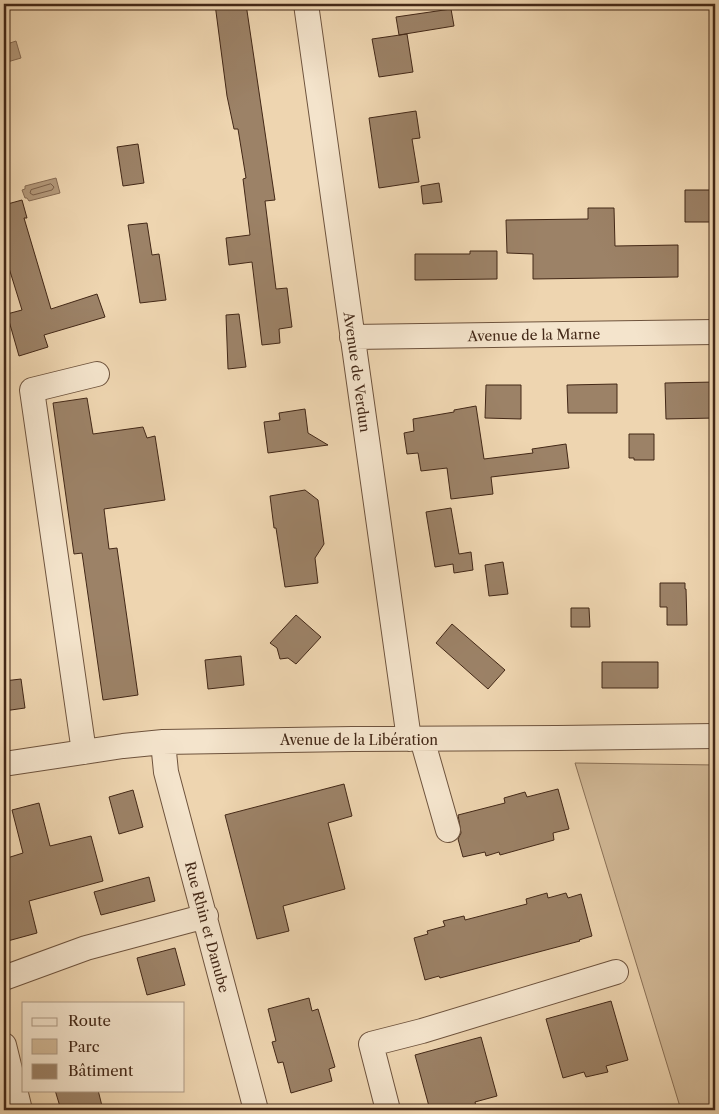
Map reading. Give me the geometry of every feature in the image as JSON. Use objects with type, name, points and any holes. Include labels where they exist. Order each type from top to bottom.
[{"type":"street","name":"Avenue de Verdun","points":[[306,4],[352,337],[416,739],[448,830]]},
{"type":"street","name":"Avenue de la Marne","points":[[352,337],[715,332]]},
{"type":"street","points":[[84,752],[32,390],[97,374]]},
{"type":"street","name":"Avenue de la Libération","points":[[4,764],[123,746],[163,742],[715,736]]},
{"type":"street","name":"Rue Rhin et Danube","points":[[163,742],[166,772],[206,916],[256,1110]]},
{"type":"street","points":[[4,978],[86,948],[206,916]]},
{"type":"street","points":[[388,1110],[370,1044],[422,1031],[616,972]]},
{"type":"street","points":[[4,1045],[20,1110]]},
{"type":"green space","points":[[575,763],[715,765],[715,1110],[681,1110]]},
{"type":"water","points":[[16,41],[21,58],[4,63],[4,45]]},
{"type":"water","points":[[56,178],[60,193],[29,201],[25,198],[22,190],[25,189],[25,186]]},
{"type":"building","points":[[215,4],[246,4],[275,200],[265,201],[276,289],[287,288],[292,327],[279,329],[280,343],[262,345],[252,262],[229,265],[226,238],[250,235],[243,179],[246,178],[238,129],[234,129],[227,96]]},
{"type":"building","points":[[451,9],[454,26],[399,35],[396,17]]},
{"type":"building","points":[[407,34],[413,72],[379,77],[372,39]]},
{"type":"building","points":[[416,111],[420,138],[412,139],[419,182],[379,188],[369,118]]},
{"type":"building","points":[[138,144],[144,183],[123,186],[117,147]]},
{"type":"building","points":[[439,183],[442,202],[423,204],[421,186]]},
{"type":"building","points":[[685,190],[715,190],[715,222],[685,222]]},
{"type":"building","points":[[22,200],[27,218],[24,218],[51,309],[97,294],[105,317],[44,335],[48,347],[19,356],[7,314],[22,310],[4,252],[4,205]]},
{"type":"building","points":[[588,208],[614,208],[615,246],[678,245],[678,277],[533,279],[533,254],[507,253],[506,220],[588,219]]},
{"type":"building","points":[[147,223],[152,255],[159,254],[166,300],[140,303],[128,225]]},
{"type":"building","points":[[470,251],[497,251],[497,279],[415,280],[415,254],[470,254]]},
{"type":"building","points":[[239,314],[246,367],[228,369],[226,315]]},
{"type":"building","points":[[715,382],[715,418],[666,419],[665,383]]},
{"type":"building","points":[[617,384],[617,413],[568,413],[567,385]]},
{"type":"building","points":[[486,385],[521,385],[521,419],[485,418]]},
{"type":"building","points":[[87,398],[93,434],[143,427],[147,438],[155,436],[165,500],[104,509],[109,549],[117,548],[138,695],[103,700],[82,553],[74,554],[53,403]]},
{"type":"building","points":[[476,406],[484,459],[533,453],[532,449],[566,444],[569,468],[491,477],[493,494],[451,499],[447,468],[421,471],[418,453],[407,454],[404,433],[414,431],[413,419]]},
{"type":"building","points":[[305,409],[308,433],[328,445],[268,453],[264,422],[280,420],[279,413]]},
{"type":"building","points":[[629,434],[654,434],[654,460],[634,460],[634,458],[629,458]]},
{"type":"building","points":[[305,490],[318,500],[324,544],[315,558],[318,583],[285,587],[270,496]]},
{"type":"building","points":[[451,508],[459,554],[471,552],[473,570],[454,573],[453,564],[435,567],[426,512]]},
{"type":"building","points":[[503,562],[508,594],[489,596],[485,565]]},
{"type":"building","points":[[660,583],[685,583],[687,625],[667,625],[667,607],[660,607]]},
{"type":"building","points":[[571,608],[589,608],[590,627],[571,627]]},
{"type":"building","points":[[296,615],[321,637],[296,664],[288,658],[280,659],[277,648],[270,643]]},
{"type":"building","points":[[452,624],[505,670],[488,689],[436,643]]},
{"type":"building","points":[[241,656],[244,685],[208,689],[205,660]]},
{"type":"building","points":[[602,662],[658,662],[658,688],[602,688]]},
{"type":"building","points":[[21,679],[25,708],[4,711],[4,681]]},
{"type":"building","points":[[344,784],[352,816],[328,823],[345,889],[283,906],[289,931],[257,939],[225,815]]},
{"type":"building","points":[[558,789],[569,829],[553,833],[554,840],[500,855],[499,852],[486,856],[485,852],[463,857],[458,839],[461,833],[458,815],[505,803],[504,798],[525,792],[527,797]]},
{"type":"building","points":[[133,790],[143,827],[119,834],[109,797]]},
{"type":"building","points":[[39,803],[50,846],[91,836],[103,881],[29,901],[37,933],[4,942],[4,859],[23,853],[12,810]]},
{"type":"building","points":[[149,877],[155,901],[101,915],[94,892]]},
{"type":"building","points":[[547,893],[548,898],[566,893],[568,898],[581,894],[592,936],[580,941],[440,978],[439,976],[425,980],[414,938],[428,934],[427,931],[445,926],[443,921],[464,916],[465,920],[527,904],[526,899]]},
{"type":"building","points":[[175,948],[185,985],[147,995],[137,958]]},
{"type":"building","points":[[309,998],[312,1011],[318,1009],[335,1067],[329,1069],[332,1081],[291,1093],[283,1062],[278,1063],[272,1042],[276,1041],[268,1009]]},
{"type":"building","points":[[611,1001],[628,1060],[606,1066],[608,1072],[586,1077],[584,1072],[563,1078],[546,1019]]},
{"type":"building","points":[[481,1037],[497,1096],[475,1102],[477,1110],[430,1110],[415,1055]]},
{"type":"building","points":[[56,1092],[98,1092],[102,1106],[87,1110],[61,1110]]}]
